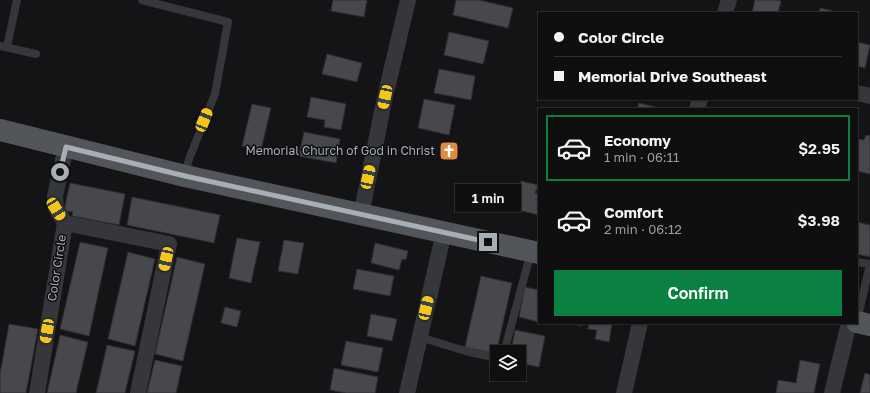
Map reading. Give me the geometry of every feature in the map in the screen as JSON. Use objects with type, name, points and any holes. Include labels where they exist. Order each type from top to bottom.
[{"type":"main road","points":[[0,130],[185,176],[535,252]]},
{"type":"main road","points":[[858,322],[870,325]]},
{"type":"street","points":[[361,215],[385,97],[408,0]]},
{"type":"street","points":[[725,12],[729,0]]},
{"type":"street","points":[[858,93],[870,96]]},
{"type":"street","name":"Color Circle","points":[[37,393],[65,223],[56,209],[55,196],[66,147]]},
{"type":"street","points":[[65,223],[169,244],[138,393]]},
{"type":"street","points":[[406,393],[444,232]]},
{"type":"street","points":[[624,393],[640,324]]},
{"type":"street","points":[[832,393],[849,324]]},
{"type":"lane","points":[[17,0],[3,47],[36,54]]},
{"type":"lane","points":[[142,0],[228,22],[214,94],[189,159],[185,176]]},
{"type":"lane","points":[[506,345],[535,252]]},
{"type":"lane","points":[[858,262],[870,264],[858,318]]},
{"type":"lane","points":[[420,337],[465,351],[490,356]]},
{"type":"building","points":[[333,0],[367,0],[364,17],[331,11]]},
{"type":"building","points":[[456,0],[479,0],[513,8],[508,28],[453,15]]},
{"type":"building","points":[[755,0],[781,1],[778,12],[752,12]]},
{"type":"building","points":[[820,8],[833,11],[833,12],[819,12]]},
{"type":"building","points":[[449,32],[489,41],[483,64],[444,55]]},
{"type":"building","points":[[858,42],[870,45],[865,68],[858,66]]},
{"type":"building","points":[[327,54],[362,63],[357,82],[322,74]]},
{"type":"building","points":[[439,69],[475,76],[471,100],[434,93]]},
{"type":"building","points":[[311,97],[346,104],[341,130],[324,127],[325,120],[307,117]]},
{"type":"building","points":[[424,99],[455,105],[449,135],[418,128]]},
{"type":"building","points":[[639,103],[658,108],[637,108]]},
{"type":"building","points":[[252,104],[271,108],[261,150],[242,146]]},
{"type":"building","points":[[304,132],[340,139],[336,163],[299,156]]},
{"type":"building","points":[[866,135],[870,136],[870,174],[858,171],[858,139],[864,140]]},
{"type":"building","points":[[521,181],[538,185],[535,193],[538,194],[538,215],[514,209]]},
{"type":"building","points":[[70,183],[125,194],[119,225],[72,216],[73,212],[64,211]]},
{"type":"building","points":[[132,197],[220,215],[214,243],[127,225]]},
{"type":"building","points":[[858,222],[870,225],[870,257],[858,254]]},
{"type":"building","points":[[237,238],[260,242],[251,283],[229,278]]},
{"type":"building","points":[[284,240],[304,243],[298,274],[278,271]]},
{"type":"building","points":[[80,242],[108,248],[89,336],[60,329]]},
{"type":"building","points":[[375,243],[408,251],[406,260],[402,259],[399,270],[371,263]]},
{"type":"building","points":[[128,252],[155,259],[135,346],[108,339]]},
{"type":"building","points":[[177,257],[205,264],[183,361],[155,354]]},
{"type":"building","points":[[357,269],[394,276],[390,296],[353,289]]},
{"type":"building","points":[[481,276],[512,283],[498,345],[490,345],[490,353],[465,347]]},
{"type":"building","points":[[525,287],[538,290],[538,322],[519,317]]},
{"type":"building","points":[[225,307],[241,311],[237,327],[221,323]]},
{"type":"building","points":[[371,314],[397,319],[392,341],[367,336]]},
{"type":"building","points":[[9,324],[38,329],[26,393],[0,393],[0,374]]},
{"type":"building","points":[[571,324],[583,324],[582,326]]},
{"type":"building","points":[[589,324],[612,324],[609,342],[595,339],[597,330],[588,329]]},
{"type":"building","points":[[515,330],[545,336],[539,367],[526,364],[526,345],[512,345]]},
{"type":"building","points":[[60,335],[88,342],[76,393],[47,393]]},
{"type":"building","points":[[346,341],[383,348],[378,372],[341,365]]},
{"type":"building","points":[[107,345],[135,351],[125,393],[96,393]]},
{"type":"building","points":[[155,360],[182,366],[176,393],[147,393]]},
{"type":"building","points":[[800,360],[820,364],[814,393],[776,393],[778,380],[796,383]]},
{"type":"building","points":[[334,368],[378,377],[375,393],[346,393],[330,390]]},
{"type":"building","points":[[865,373],[870,375],[870,393],[860,393]]},
{"type":"place","name":"Memorial Church of God in Christ","points":[[449,151]]},
{"type":"route","points":[[60,172],[66,147],[185,176],[488,242]]}]
